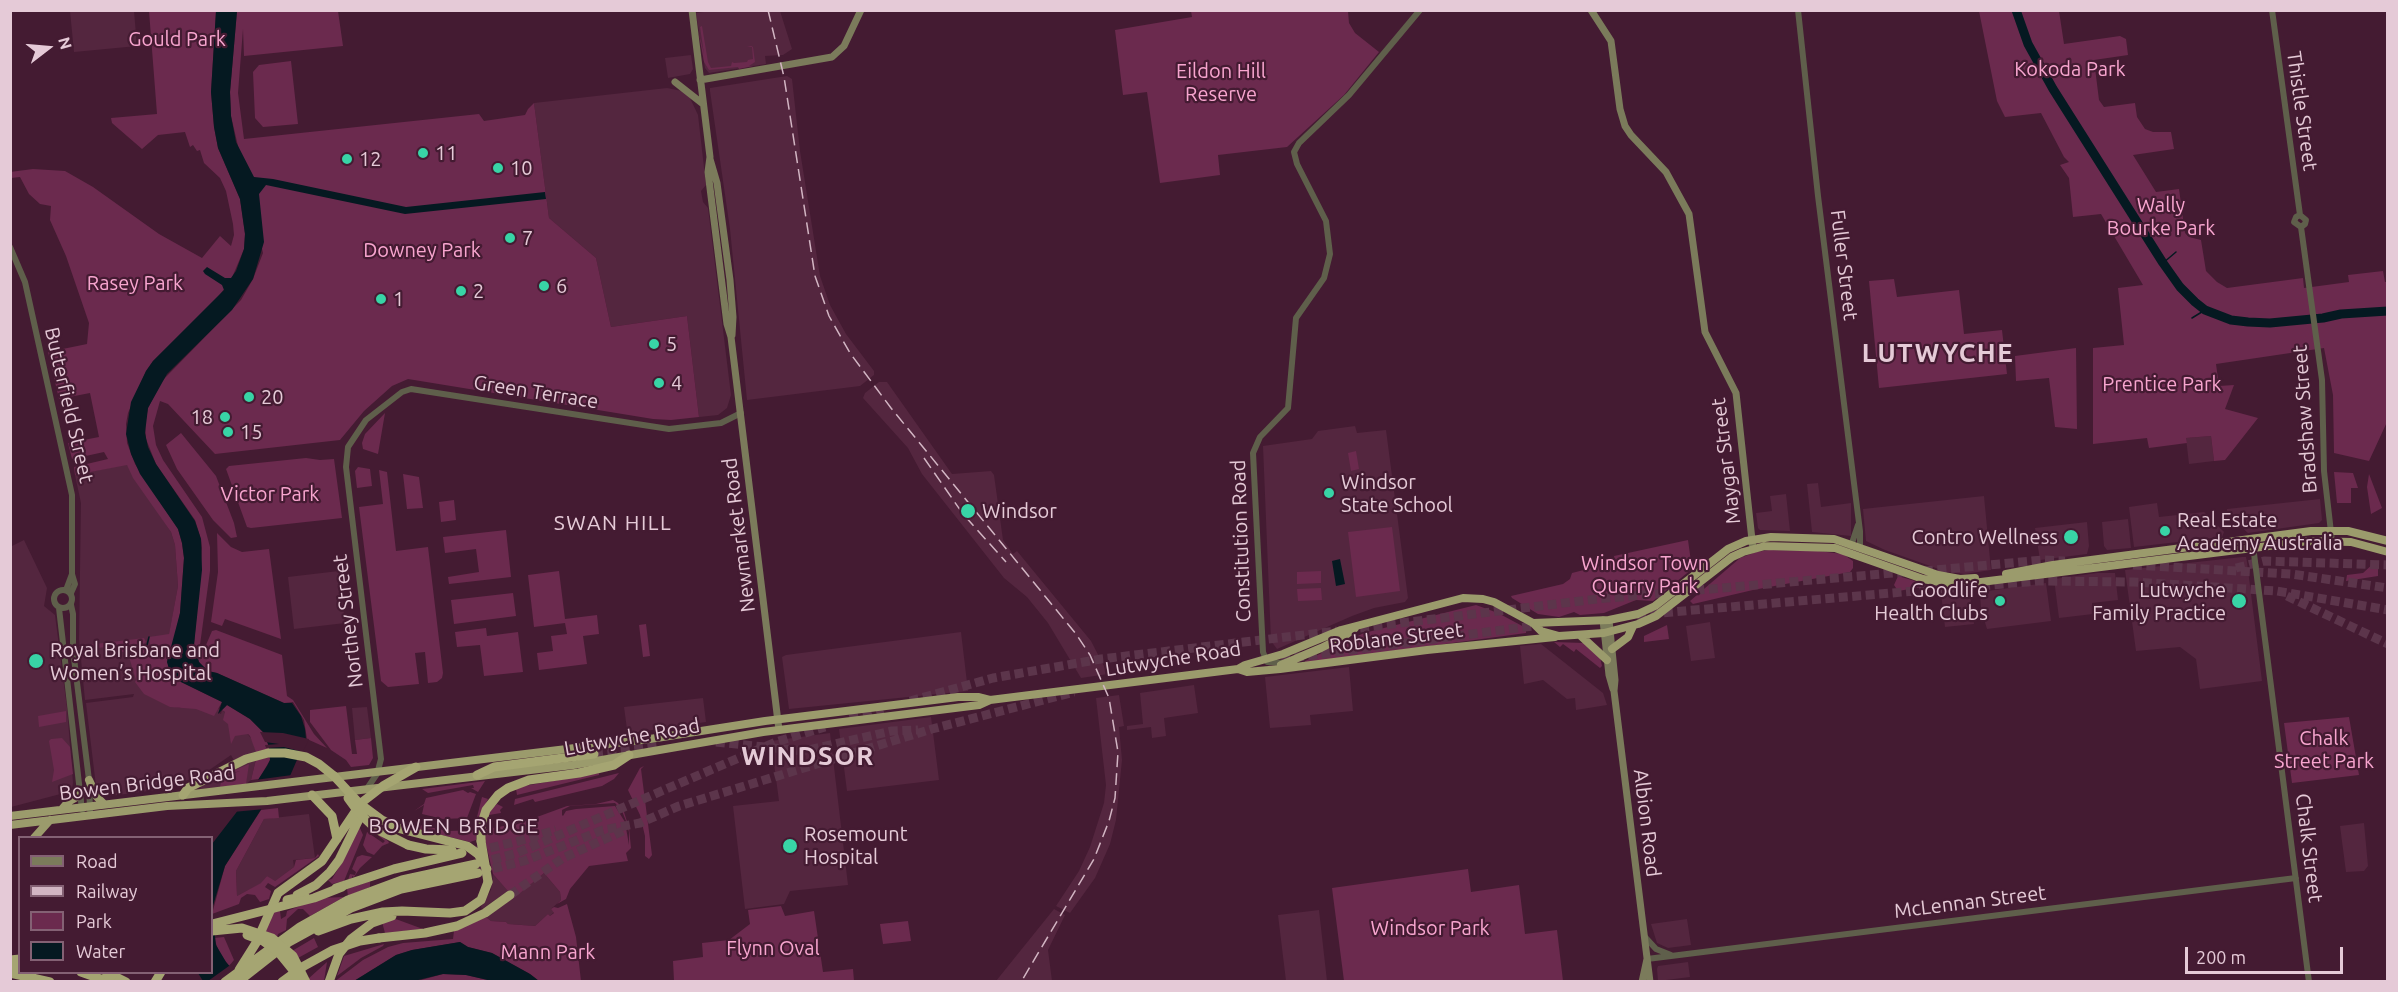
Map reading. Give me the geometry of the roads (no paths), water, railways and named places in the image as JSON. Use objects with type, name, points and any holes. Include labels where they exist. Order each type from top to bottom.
[{"type":"highway","name":"Lutwyche Road","points":[[1533,623],[1606,620],[1627,617],[1648,610],[1722,553],[1771,537],[1834,539],[1923,579],[1957,585],[2331,530],[2388,541]]},
{"type":"highway","name":"Lutwyche Road","points":[[2253,543],[2336,541],[2386,552]]},
{"type":"highway","name":"Lutwyche Road","points":[[288,782],[659,738],[778,719],[958,697],[990,700],[1238,669],[1341,630],[1467,598],[1494,602],[1533,623],[1541,631],[1559,636],[1581,636],[1607,632],[1633,626],[1669,608],[1732,557],[1753,544]]},
{"type":"highway","points":[[1612,649],[1628,637],[1633,626]]},
{"type":"highway","name":"Lutwyche Road","points":[[1272,669],[1336,641],[1355,628]]},
{"type":"highway","name":"Roblane Street","points":[[1238,669],[1247,672],[1471,644],[1559,636]]},
{"type":"highway","points":[[1581,636],[1607,660]]},
{"type":"highway","name":"Lutwyche Road","points":[[278,799],[573,765],[779,730],[979,705],[990,700]]},
{"type":"highway","points":[[183,795],[188,788],[261,754],[285,753],[313,760],[334,776],[359,803],[382,820],[401,829],[470,847],[478,854],[480,868],[488,882],[485,893],[470,909],[450,913],[395,911],[314,926]]},
{"type":"highway","points":[[477,775],[494,767],[594,754]]},
{"type":"highway","points":[[480,868],[482,819],[488,806],[498,795],[514,785],[529,780],[607,767],[629,755]]},
{"type":"highway","points":[[238,977],[262,931],[275,898],[293,881],[318,866],[343,833],[359,805],[383,786],[416,766]]},
{"type":"highway","points":[[213,924],[314,898],[375,875],[459,851],[426,849],[394,840],[369,824],[334,776]]},
{"type":"highway","points":[[89,780],[97,797],[104,804]]},
{"type":"highway","name":"Bowen Bridge Road","points":[[10,816],[50,820],[87,811],[104,804],[288,782]]},
{"type":"highway","points":[[62,810],[68,802],[80,795]]},
{"type":"highway","points":[[312,795],[332,816],[337,839]]},
{"type":"highway","name":"Bowen Bridge Road","points":[[10,825],[62,810],[87,811],[278,799]]},
{"type":"highway","points":[[287,900],[326,877],[339,860],[368,799]]},
{"type":"highway","points":[[35,836],[50,820]]},
{"type":"highway","points":[[225,981],[238,977],[274,950],[314,926],[379,892],[414,877],[480,868]]},
{"type":"highway","points":[[213,918],[342,887]]},
{"type":"highway","points":[[282,981],[333,950],[360,941],[442,930],[485,913],[510,895]]},
{"type":"highway","points":[[329,981],[339,954],[359,931],[383,918],[415,912]]},
{"type":"highway","points":[[213,933],[242,928],[272,938],[293,956],[306,981]]},
{"type":"highway","points":[[213,933],[233,933],[263,941],[285,960],[296,981],[333,956],[379,938]]},
{"type":"highway","points":[[10,973],[48,981]]},
{"type":"highway","points":[[87,974],[108,981]]},
{"type":"highway","points":[[110,974],[126,981]]},
{"type":"main road","name":"Newmarket Road","points":[[692,10],[710,157],[708,172],[741,413],[779,730]]},
{"type":"main road","points":[[700,80],[827,59],[841,50],[861,10]]},
{"type":"main road","name":"Maygar Street","points":[[1591,10],[1611,41],[1620,109],[1625,126],[1666,172],[1689,214],[1705,332],[1736,393],[1753,544]]},
{"type":"main road","points":[[675,82],[703,104]]},
{"type":"main road","name":"Albion Road","points":[[1606,620],[1607,660],[1610,682],[1614,691],[1650,981]]},
{"type":"main road","name":"Albion Road","points":[[1607,632],[1616,680],[1614,691]]},
{"type":"main road","points":[[30,818],[34,836]]},
{"type":"main road","points":[[1642,981],[1647,959]]},
{"type":"street","name":"Constitution Road","points":[[1265,660],[1261,632],[1253,453],[1260,437],[1288,408],[1296,318],[1324,278],[1330,254],[1326,221],[1295,160],[1294,152],[1299,143],[1349,95],[1420,10]]},
{"type":"street","name":"Fuller Street","points":[[1798,10],[1858,524],[1854,548]]},
{"type":"street","name":"Thistle Street","points":[[2272,10],[2300,215],[2294,222],[2301,227],[2310,294]]},
{"type":"street","name":"Butterfield Street","points":[[10,247],[25,282],[72,495],[72,574],[75,584],[68,592]]},
{"type":"street","name":"Bradshaw Street","points":[[2310,294],[2323,395],[2324,471],[2331,530],[2336,541]]},
{"type":"street","name":"Green Terrace","points":[[348,447],[366,420],[402,392],[411,388],[669,429],[721,423],[741,413]]},
{"type":"street","name":"Northey Street","points":[[348,447],[346,467],[381,759],[378,771]]},
{"type":"street","name":"Chalk Street","points":[[2253,543],[2309,981]]},
{"type":"street","points":[[58,591],[68,592],[73,599],[71,605],[73,650],[89,780],[87,811],[80,795],[59,608],[55,604],[54,597],[58,591]]},
{"type":"street","points":[[59,608],[71,605]]},
{"type":"street","points":[[1265,660],[1272,663],[1286,663]]},
{"type":"street","points":[[368,787],[378,771]]},
{"type":"street","name":"McLennan Street","points":[[1647,959],[2296,878]]},
{"type":"street","points":[[1645,937],[1656,949],[1673,956]]},
{"type":"water","points":[[216,11],[237,11],[230,92],[231,116],[236,142],[254,177],[406,207],[545,192],[546,199],[405,214],[266,185],[259,194],[264,242],[253,279],[232,310],[167,374],[148,408],[145,433],[148,447],[156,464],[195,521],[201,539],[202,570],[194,645],[199,662],[208,671],[284,703],[292,703],[301,716],[305,729],[306,739],[290,776],[262,808],[225,866],[213,906],[213,843],[239,809],[267,766],[270,760],[269,747],[264,733],[250,719],[227,705],[218,714],[222,702],[181,682],[169,669],[167,662],[180,613],[184,558],[182,543],[178,529],[140,474],[131,454],[126,434],[131,402],[146,371],[153,361],[224,290],[222,285],[203,271],[207,267],[225,278],[231,278],[244,249],[245,234],[240,199],[218,148],[211,92]]},
{"type":"water","points":[[1340,559],[1345,584],[1336,586],[1332,561]]},
{"type":"water","points":[[213,918],[216,945],[226,962],[243,981],[203,981],[199,974],[213,974]]},
{"type":"water","points":[[460,942],[468,947],[492,953],[539,981],[492,981],[466,975],[443,974],[414,981],[354,981],[396,955]]},
{"type":"waterway","points":[[2016,10],[2028,44],[2053,89],[2163,263],[2180,287],[2195,302],[2205,310],[2231,320],[2248,322],[2270,323],[2388,311]]},
{"type":"waterway","points":[[2163,263],[2176,252]]},
{"type":"waterway","points":[[2192,318],[2205,310]]},
{"type":"waterway","points":[[140,648],[147,645],[149,637]]},
{"type":"tunnel","points":[[1924,571],[2043,560],[2065,561]]},
{"type":"tunnel","points":[[2236,568],[2264,561],[2388,565]]},
{"type":"tunnel","points":[[2133,565],[2291,574],[2388,588]]},
{"type":"tunnel","points":[[1360,628],[1597,599],[1904,572]]},
{"type":"tunnel","points":[[1981,586],[2038,581],[2134,582],[2277,591],[2388,610]]},
{"type":"tunnel","points":[[1637,615],[1961,587]]},
{"type":"tunnel","points":[[2287,596],[2388,644]]},
{"type":"tunnel","points":[[1268,661],[1540,625]]},
{"type":"tunnel","points":[[910,701],[993,678],[1101,659],[1337,631]]},
{"type":"tunnel","points":[[480,872],[524,861],[603,830],[640,823],[679,806],[932,729],[1074,692]]},
{"type":"tunnel","points":[[850,719],[883,709]]},
{"type":"tunnel","points":[[479,863],[517,853],[776,742],[825,727]]},
{"type":"tunnel","points":[[716,742],[804,751],[892,731],[918,730]]},
{"type":"tunnel","points":[[594,754],[657,747]]},
{"type":"tunnel","points":[[510,895],[563,858],[627,829]]},
{"type":"tunnel","points":[[477,851],[556,830]]},
{"type":"railway","points":[[768,10],[784,77],[815,276],[829,316],[850,353],[891,408],[1076,634],[1090,655],[1109,698],[1118,752],[1115,798],[1109,821],[1094,859],[1021,982]]},
{"type":"railway","points":[[924,458],[963,514],[1006,562]]},
{"type":"place","name":"11","points":[[423,153]]},
{"type":"place","name":"12","points":[[347,159]]},
{"type":"place","name":"10","points":[[498,168]]},
{"type":"place","name":"7","points":[[510,238]]},
{"type":"place","name":"6","points":[[544,286]]},
{"type":"place","name":"2","points":[[461,291]]},
{"type":"place","name":"1","points":[[381,299]]},
{"type":"place","name":"5","points":[[654,344]]},
{"type":"place","name":"4","points":[[659,383]]},
{"type":"place","name":"20","points":[[249,397]]},
{"type":"place","name":"18","points":[[225,417]]},
{"type":"place","name":"15","points":[[228,432]]},
{"type":"place","name":"Windsor State School","points":[[1329,493]]},
{"type":"place","name":"Windsor","points":[[968,511]]},
{"type":"place","name":"Real Estate Academy Australia","points":[[2165,531]]},
{"type":"place","name":"Contro Wellness","points":[[2071,537]]},
{"type":"place","name":"Goodlife Health Clubs","points":[[2000,601]]},
{"type":"place","name":"Lutwyche Family Practice","points":[[2239,601]]},
{"type":"place","name":"Royal Brisbane and Women’s Hospital","points":[[36,661]]},
{"type":"place","name":"Rosemount Hospital","points":[[790,846]]},
{"type":"district","name":"LUTWYCHE","points":[[1938,353]]},
{"type":"district","name":"SWAN HILL","points":[[613,523]]},
{"type":"district","name":"WINDSOR","points":[[808,756]]},
{"type":"district","name":"BOWEN BRIDGE","points":[[454,826]]},
{"type":"park label","name":"Gould Park","points":[[177,39]]},
{"type":"park label","name":"Kokoda Park","points":[[2070,69]]},
{"type":"park label","name":"Eildon Hill Reserve","points":[[1221,82]]},
{"type":"park label","name":"Wally Bourke Park","points":[[2161,216]]},
{"type":"park label","name":"Downey Park","points":[[422,250]]},
{"type":"park label","name":"Rasey Park","points":[[135,283]]},
{"type":"park label","name":"Prentice Park","points":[[2162,384]]},
{"type":"park label","name":"Victor Park","points":[[270,494]]},
{"type":"park label","name":"Windsor Town Quarry Park","points":[[1645,574]]},
{"type":"park label","name":"Chalk Street Park","points":[[2324,750]]},
{"type":"park label","name":"Windsor Park","points":[[1430,928]]},
{"type":"park label","name":"Flynn Oval","points":[[773,948]]},
{"type":"park label","name":"Mann Park","points":[[548,952]]}]
